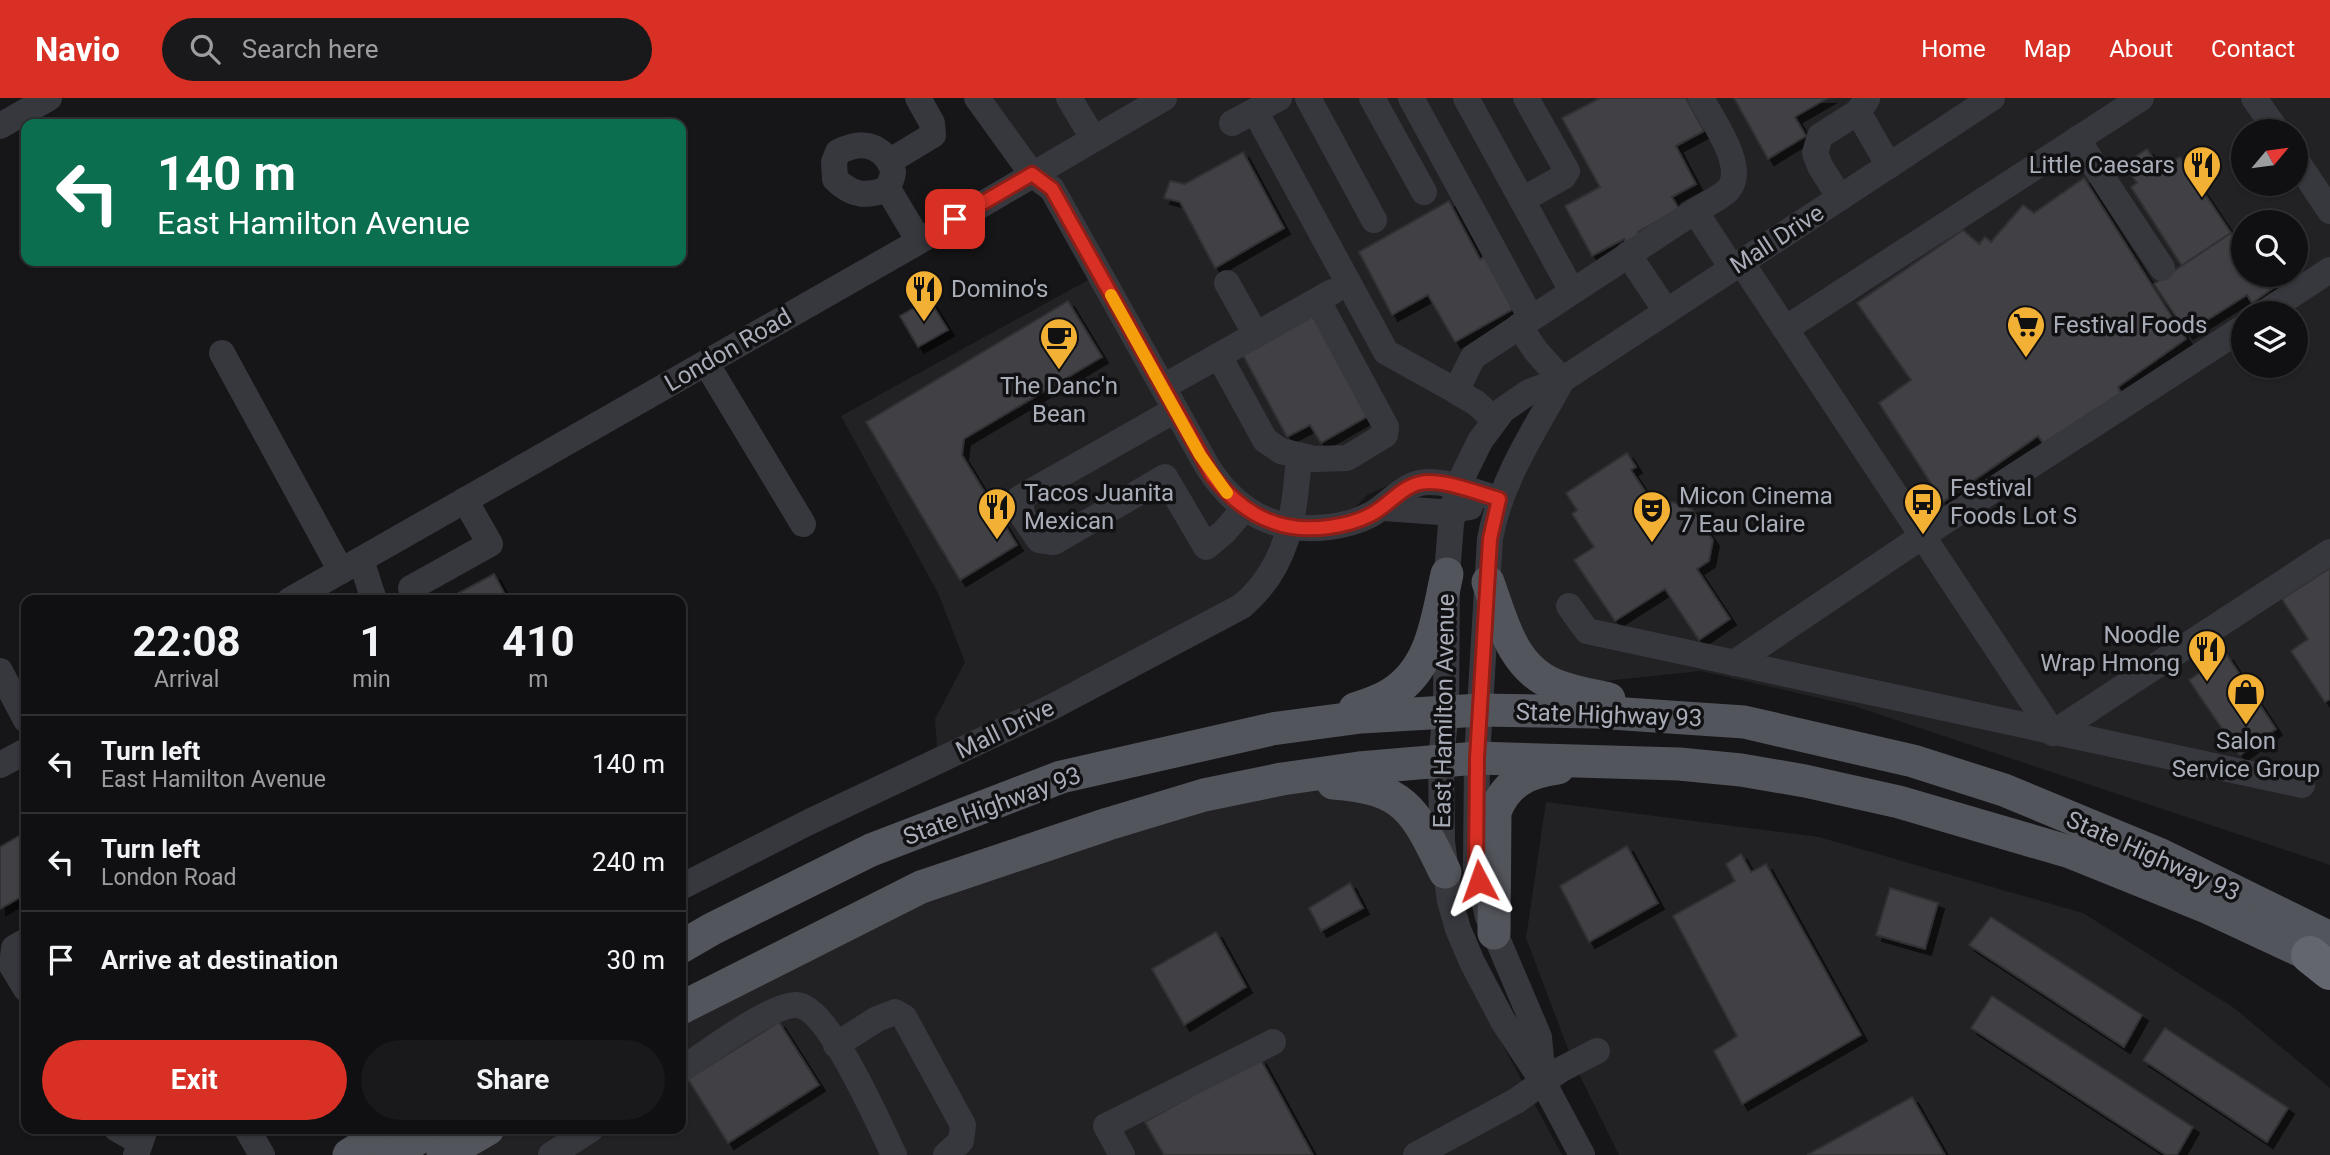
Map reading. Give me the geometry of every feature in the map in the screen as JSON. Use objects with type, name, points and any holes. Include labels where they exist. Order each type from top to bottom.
[{"type":"main road","points":[[1324,722],[1388,696],[1419,667],[1431,643],[1447,573]]},
{"type":"main road","points":[[1487,596],[1510,643],[1525,666],[1538,676],[1556,686],[1679,716]]},
{"type":"main road","name":"State Highway 93","points":[[686,944],[871,850],[1061,777],[1272,729],[1446,710],[1481,710],[1595,712],[1744,722],[1913,761],[2004,790],[2161,855],[2325,957]]},
{"type":"main road","name":"State Highway 93","points":[[686,1005],[921,887],[1180,802],[1282,779],[1359,768],[1477,758],[1608,760],[1741,770],[1899,802],[2070,852],[2147,881],[2325,957]]},
{"type":"main road","points":[[1494,933],[1495,812],[1499,800],[1519,780],[1535,771],[1608,760]]},
{"type":"main road","points":[[1282,779],[1363,785],[1389,794],[1411,812],[1420,824],[1445,872]]},
{"type":"main road","points":[[686,951],[712,929]]},
{"type":"main road","points":[[349,1155],[382,1134]]},
{"type":"main road","points":[[391,1155],[425,1134]]},
{"type":"main road","points":[[443,1155],[479,1134]]},
{"type":"street","points":[[0,126],[49,98]]},
{"type":"street","points":[[890,161],[933,135],[932,123],[918,98]]},
{"type":"street","points":[[976,98],[1032,174],[1052,189],[1212,475],[1244,509],[1267,522],[1291,528],[1315,528],[1347,524],[1384,508],[1418,483],[1431,482],[1455,499],[1499,499]]},
{"type":"street","points":[[1069,98],[1093,138]]},
{"type":"street","points":[[1279,98],[1244,117],[1349,283],[1386,352],[1476,403],[1495,420]]},
{"type":"street","points":[[1308,98],[1374,220]]},
{"type":"street","points":[[1372,98],[1424,192]]},
{"type":"street","points":[[1411,98],[1525,322],[1536,351],[1562,380]]},
{"type":"street","points":[[1466,98],[1572,291]]},
{"type":"street","points":[[1456,391],[1473,357],[1728,189],[1736,173],[1733,159],[1701,98]]},
{"type":"street","points":[[1785,329],[2141,98]]},
{"type":"street","points":[[2254,98],[2269,119]]},
{"type":"street","name":"London Road","points":[[299,595],[1162,99]]},
{"type":"street","points":[[1522,200],[1563,177],[1567,171],[1533,100]]},
{"type":"street","points":[[1840,198],[1815,153],[1820,136],[1865,102],[1889,166]]},
{"type":"street","name":"Mall Drive","points":[[1455,499],[1470,458],[1495,420],[1516,400],[1562,380],[1889,166],[1976,103]]},
{"type":"street","points":[[2077,139],[2162,268]]},
{"type":"street","points":[[867,145],[880,150],[890,161],[893,172],[888,188],[873,195],[846,190],[835,179],[834,162],[838,152],[852,146],[867,145]]},
{"type":"street","points":[[2308,178],[2330,211]]},
{"type":"street","points":[[888,188],[919,241]]},
{"type":"street","points":[[1695,211],[1785,329],[2053,733]]},
{"type":"street","points":[[1628,254],[1666,311]]},
{"type":"street","points":[[2282,301],[2330,270]]},
{"type":"street","points":[[1227,283],[1256,335]]},
{"type":"street","points":[[1244,509],[1224,532],[1206,547],[1165,477],[1054,542],[1039,540],[1022,515],[1020,498],[1169,399],[1219,356],[1349,283]]},
{"type":"street","points":[[1219,356],[1265,440],[1281,452],[1298,457],[1347,458],[1385,435],[1387,428],[1318,301]]},
{"type":"street","points":[[1734,663],[2231,335]]},
{"type":"street","points":[[222,353],[371,595]]},
{"type":"street","points":[[706,363],[803,523]]},
{"type":"street","name":"Mall Drive","points":[[1499,499],[1562,380]]},
{"type":"street","name":"Mall Drive","points":[[686,884],[809,822],[1052,707],[1242,606],[1256,594],[1269,576],[1291,528],[1298,457]]},
{"type":"street","points":[[1178,500],[1212,475]]},
{"type":"street","name":"East Hamilton Avenue","points":[[1455,499],[1447,573],[1446,710],[1441,760],[1445,872],[1458,929],[1472,962],[1503,1021],[1543,1082],[1582,1155]]},
{"type":"street","name":"East Hamilton Avenue","points":[[1499,499],[1490,539],[1477,758],[1476,867],[1481,896],[1494,933],[1539,1037],[1543,1082]]},
{"type":"street","points":[[415,595],[411,588],[490,544],[465,500]]},
{"type":"street","points":[[2053,733],[2330,552]]},
{"type":"street","points":[[1569,606],[1587,631],[2302,785]]},
{"type":"street","points":[[0,671],[21,711]]},
{"type":"street","points":[[0,765],[21,754]]},
{"type":"street","points":[[21,944],[14,948],[12,966],[21,981]]},
{"type":"street","points":[[686,1067],[766,1014],[796,1005],[811,1011],[851,1065],[894,1155]]},
{"type":"street","points":[[835,1045],[877,1019],[895,1012],[904,1017],[963,1125],[961,1141],[946,1155]]},
{"type":"street","points":[[1122,1155],[1106,1126],[1273,1042]]},
{"type":"street","points":[[1416,1155],[1502,1110],[1543,1082],[1597,1051]]},
{"type":"street","points":[[250,1134],[262,1155]]},
{"type":"street","points":[[551,1155],[583,1134]]},
{"type":"shaded area","points":[[977,98],[2330,98],[2330,865],[1854,706],[1701,671],[1556,686],[1488,582],[1540,421],[1529,392],[1461,477],[1400,480],[1367,495],[1338,526],[1308,529],[1269,576],[938,761],[935,719],[965,662],[938,593],[841,416],[1099,274]]},
{"type":"shaded area","points":[[1282,779],[1411,812],[1492,1025],[1562,1155],[443,1155],[479,1134],[686,1134],[686,1005],[921,887]]},
{"type":"shaded area","points":[[1546,802],[1819,837],[2083,913],[2234,1008],[2330,1088],[2330,1155],[1619,1155],[1573,1062],[1526,938]]},
{"type":"building","points":[[1600,98],[1686,98],[1704,131],[1676,146],[1696,184],[1672,197],[1679,209],[1638,232],[1640,236],[1626,244],[1624,239],[1592,256],[1565,206],[1600,187],[1562,118]]},
{"type":"building","points":[[1734,98],[1828,98],[1795,117],[1806,136],[1768,159]]},
{"type":"building","points":[[2147,149],[2160,168],[2180,157],[2231,233],[2182,266],[2131,187],[2137,183],[2124,164]]},
{"type":"building","points":[[1243,152],[1284,228],[1215,268],[1180,202],[1164,198],[1170,181],[1185,184]]},
{"type":"building","name":"Festival Foods","points":[[2084,178],[2186,339],[2118,387],[2122,394],[2045,446],[2038,436],[1943,502],[1879,403],[1911,380],[1857,303],[1963,230],[1979,244],[1985,237],[1991,242],[2023,205],[2034,213]]},
{"type":"building","points":[[1449,201],[1480,259],[1494,251],[1522,304],[1455,342],[1428,295],[1392,315],[1359,252]]},
{"type":"building","points":[[2231,233],[2231,287],[2275,287],[2255,301],[2251,301],[2247,295],[2238,301],[2231,301],[2231,305],[2187,333],[2154,284]]},
{"type":"building","name":"Domino's","points":[[929,299],[948,330],[918,347],[900,316]]},
{"type":"building","points":[[1068,301],[1102,357],[964,439],[962,455],[1017,545],[960,580],[866,422]]},
{"type":"building","points":[[1319,306],[1375,412],[1321,443],[1310,425],[1287,437],[1243,355]]},
{"type":"building","name":"Micon Cinema 7 Eau Claire","points":[[1627,453],[1636,467],[1631,470],[1658,511],[1672,502],[1691,508],[1713,540],[1709,561],[1697,569],[1730,619],[1699,640],[1665,589],[1615,621],[1574,560],[1594,547],[1572,514],[1577,510],[1566,493]]},
{"type":"building","points":[[2330,568],[2330,699],[2325,702],[2291,651],[2308,639],[2282,599]]},
{"type":"building","points":[[494,574],[505,595],[455,595]]},
{"type":"building","points":[[2227,655],[2276,729],[2240,755],[2189,680]]},
{"type":"building","points":[[21,835],[21,897],[0,909],[0,847]]},
{"type":"building","points":[[1627,846],[1658,903],[1589,942],[1560,886]]},
{"type":"building","points":[[1741,854],[1751,872],[1766,864],[1861,1035],[1742,1104],[1714,1051],[1737,1036],[1673,916],[1735,881],[1726,864]]},
{"type":"building","points":[[1350,883],[1363,908],[1321,931],[1309,908]]},
{"type":"building","points":[[1890,888],[1938,903],[1925,949],[1876,935]]},
{"type":"building","points":[[1991,917],[2142,1015],[2124,1047],[1969,945]]},
{"type":"building","points":[[1216,932],[1246,987],[1184,1025],[1152,969]]},
{"type":"building","points":[[1992,996],[2193,1127],[2177,1155],[2166,1155],[1971,1028]]},
{"type":"building","points":[[779,1022],[819,1085],[728,1143],[688,1079]]},
{"type":"building","points":[[2165,1028],[2288,1108],[2267,1142],[2143,1060]]},
{"type":"building","points":[[1260,1058],[1313,1155],[1164,1155],[1145,1122]]},
{"type":"building","points":[[1912,1097],[1945,1155],[1807,1155]]},
{"type":"slow traffic","points":[[1111,295],[1200,455],[1227,493]]},
{"type":"place","name":"Little Caesars","points":[[2202,199]]},
{"type":"place","name":"Domino's","points":[[924,323]]},
{"type":"place","name":"Festival Foods","points":[[2026,359]]},
{"type":"place","name":"The Danc'n Bean","points":[[1059,371]]},
{"type":"place","name":"Festival Foods Lot S","points":[[1923,536]]},
{"type":"place","name":"Tacos Juanita Mexican","points":[[997,541]]},
{"type":"place","name":"Micon Cinema 7 Eau Claire","points":[[1652,544]]},
{"type":"place","name":"Noodle Wrap Hmong","points":[[2207,683]]},
{"type":"place","name":"Salon Service Group","points":[[2246,726]]},
{"type":"route","points":[[955,219],[1032,174],[1052,189],[1212,475],[1237,503],[1259,518],[1280,526],[1301,529],[1347,524],[1384,508],[1408,488],[1423,482],[1438,483],[1499,499],[1490,539],[1477,758],[1476,867],[1479,881]]}]
